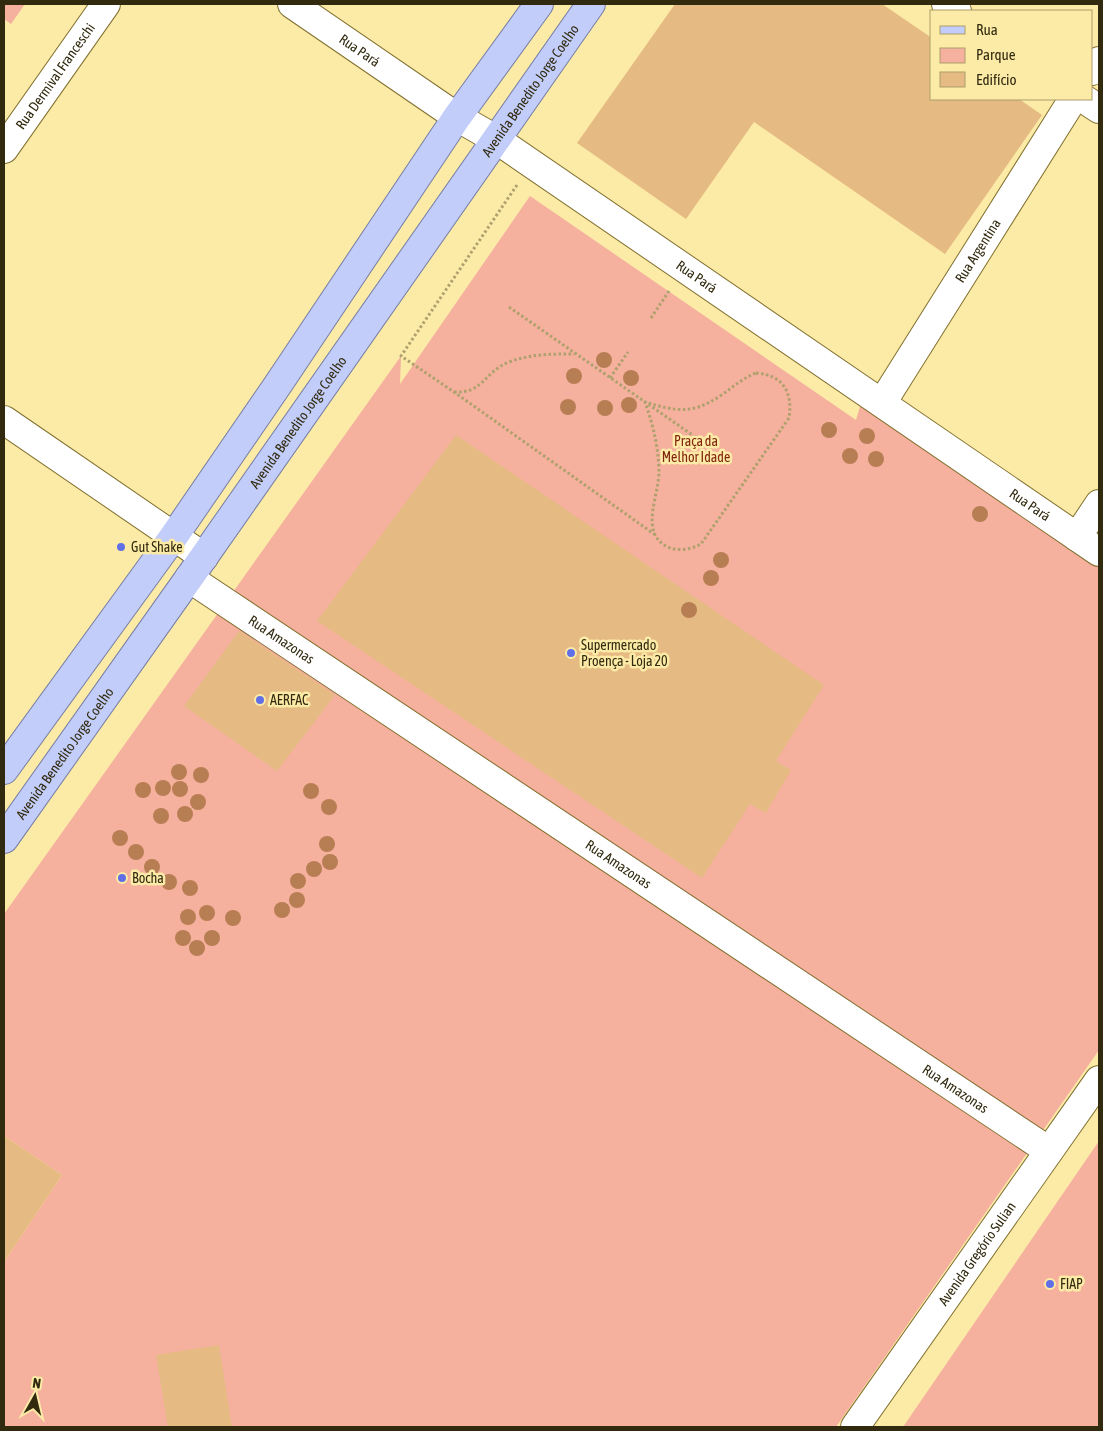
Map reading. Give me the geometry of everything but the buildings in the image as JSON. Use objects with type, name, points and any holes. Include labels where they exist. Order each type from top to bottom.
[{"type":"main road","points":[[4,770],[174,536],[457,117],[539,4]]},
{"type":"main road","name":"Avenida Benedito Jorge Coelho","points":[[4,839],[591,4]]},
{"type":"street","name":"Rua Dermival Franceschi","points":[[4,149],[106,4]]},
{"type":"street","name":"Rua Pará","points":[[292,4],[457,117],[497,140],[1099,552]]},
{"type":"street","name":"Rua Argentina","points":[[882,403],[1072,100]]},
{"type":"street","points":[[1086,100],[1099,109]]},
{"type":"street","name":"Rua Amazonas","points":[[4,420],[174,536],[196,568],[1049,1152]]},
{"type":"street","points":[[1077,537],[1099,504]]},
{"type":"street","name":"Avenida Gregório Sulian","points":[[855,1427],[1099,1080]]},
{"type":"path","points":[[520,181],[401,356],[654,534],[662,544],[674,550],[694,548],[701,544],[789,418],[791,407],[789,395],[784,386],[774,376],[756,373],[744,378],[700,408],[671,410],[645,402]]},
{"type":"path","points":[[651,318],[670,291]]},
{"type":"path","points":[[509,307],[711,448]]},
{"type":"path","points":[[610,378],[628,352]]},
{"type":"path","points":[[454,392],[476,389],[492,372],[507,363],[523,357],[540,354],[575,354]]},
{"type":"path","points":[[645,402],[656,437],[659,472],[657,493],[652,509],[654,534]]},
{"type":"green space","points":[[4,4],[25,4],[11,24],[4,19]]},
{"type":"green space","name":"Praça da Melhor Idade","points":[[530,196],[856,420],[861,403],[1099,565],[1099,1050],[836,1427],[4,1427],[4,1262],[62,1175],[4,1136],[4,914],[401,356],[400,384]]},
{"type":"green space","name":"FIAP","points":[[1099,1141],[1099,1427],[903,1427]]},
{"type":"place","name":"Gut Shake","points":[[121,547]]},
{"type":"place","name":"Supermercado Proença - Loja 20","points":[[571,653]]},
{"type":"place","name":"AERFAC","points":[[260,700]]},
{"type":"place","name":"Bocha","points":[[122,878]]},
{"type":"place","name":"FIAP","points":[[1050,1284]]}]
